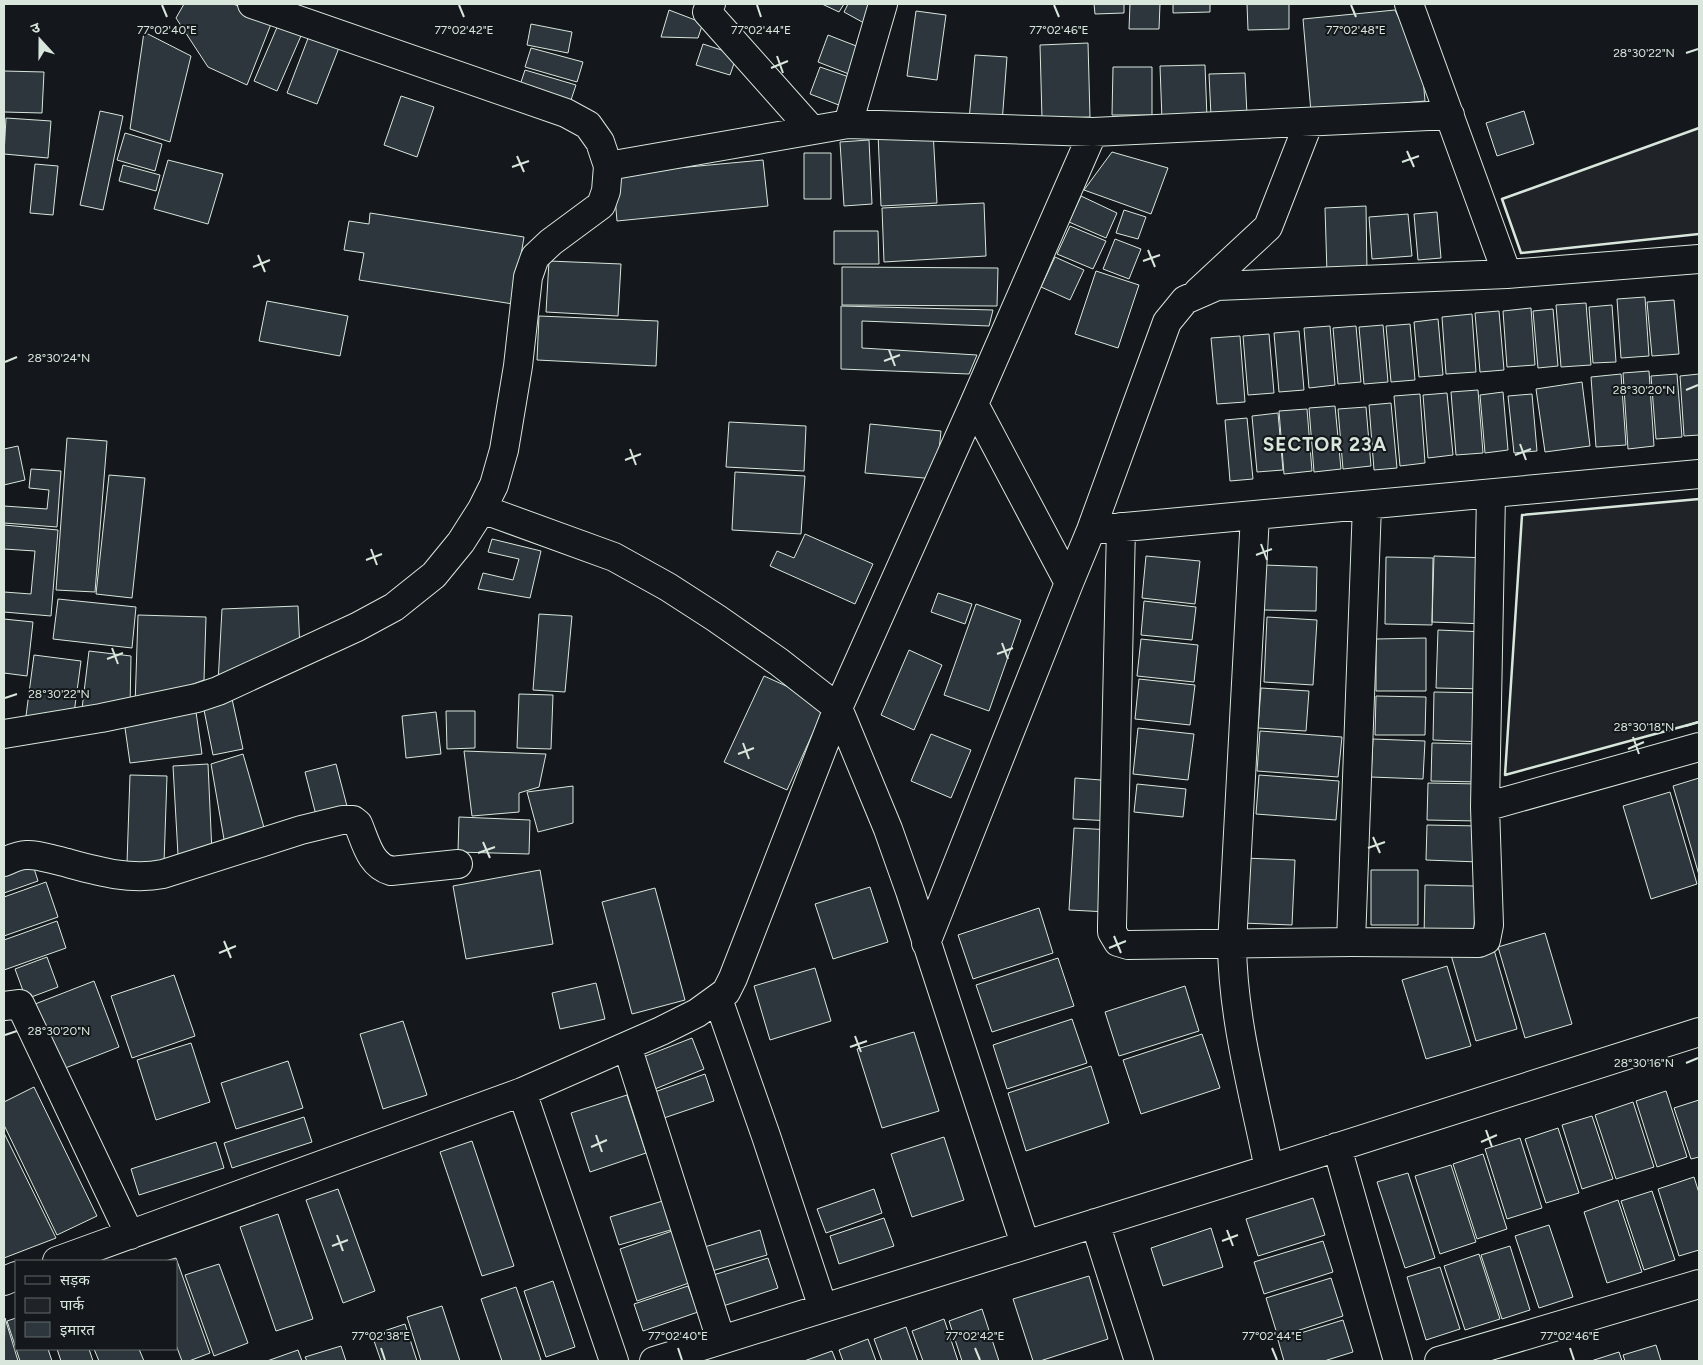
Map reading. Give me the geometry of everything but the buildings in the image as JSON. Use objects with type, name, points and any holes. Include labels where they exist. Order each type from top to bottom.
[{"type":"street","points":[[4,734],[101,718],[197,698],[218,691],[394,607],[434,575],[461,542],[482,509],[494,485],[504,450],[518,366],[528,277],[535,257],[551,242],[602,205],[606,191],[608,166],[600,142],[588,125],[566,113],[252,4]]},
{"type":"street","points":[[711,4],[707,12],[812,130]]},
{"type":"street","points":[[848,124],[883,4]]},
{"type":"street","points":[[1409,4],[1507,274]]},
{"type":"street","points":[[608,166],[848,124],[1093,132],[1450,116]]},
{"type":"street","points":[[1193,296],[1268,227],[1309,122]]},
{"type":"street","points":[[60,1260],[522,1092],[627,1046],[696,1013],[726,992],[838,708],[1093,132]]},
{"type":"street","points":[[926,944],[1069,583],[1092,530],[1167,322],[1185,300],[1217,286],[1507,274],[1699,259]]},
{"type":"street","points":[[974,404],[1069,583]]},
{"type":"street","points":[[1092,530],[1699,474]]},
{"type":"street","points":[[1121,528],[1112,932],[1118,942],[1128,945],[1351,942],[1479,943],[1486,940],[1489,925],[1485,807],[1491,494]]},
{"type":"street","points":[[1351,942],[1367,504]]},
{"type":"street","points":[[482,509],[614,557],[668,587],[779,662],[838,708],[888,829],[910,891],[1025,1244]]},
{"type":"street","points":[[1255,515],[1232,945],[1232,977],[1238,1021],[1269,1169]]},
{"type":"street","points":[[1485,807],[1699,746]]},
{"type":"street","points":[[4,862],[18,856],[33,855],[93,871],[135,877],[150,877],[302,830],[342,820],[353,820],[358,824],[375,862],[382,868],[391,871],[458,864]]},
{"type":"street","points":[[718,999],[823,1308]]},
{"type":"street","points":[[4,1006],[20,1004],[130,1235]]},
{"type":"street","points":[[654,1361],[1269,1169],[1699,1032]]},
{"type":"street","points":[[627,1046],[721,1340]]},
{"type":"street","points":[[522,1092],[614,1361]]},
{"type":"street","points":[[1337,1147],[1398,1361]]},
{"type":"street","points":[[1095,1223],[1140,1361]]},
{"type":"street","points":[[1439,1361],[1699,1284]]},
{"type":"green space","points":[[1699,128],[1699,234],[1521,253],[1502,199]]},
{"type":"green space","points":[[1699,499],[1699,722],[1505,775],[1522,515]]},
{"type":"wall","points":[[1699,128],[1502,199],[1521,253],[1699,234]]},
{"type":"wall","points":[[1699,499],[1522,515],[1505,775],[1699,722]]},
{"type":"district","name":"SECTOR 23A","points":[[1325,444]]}]
